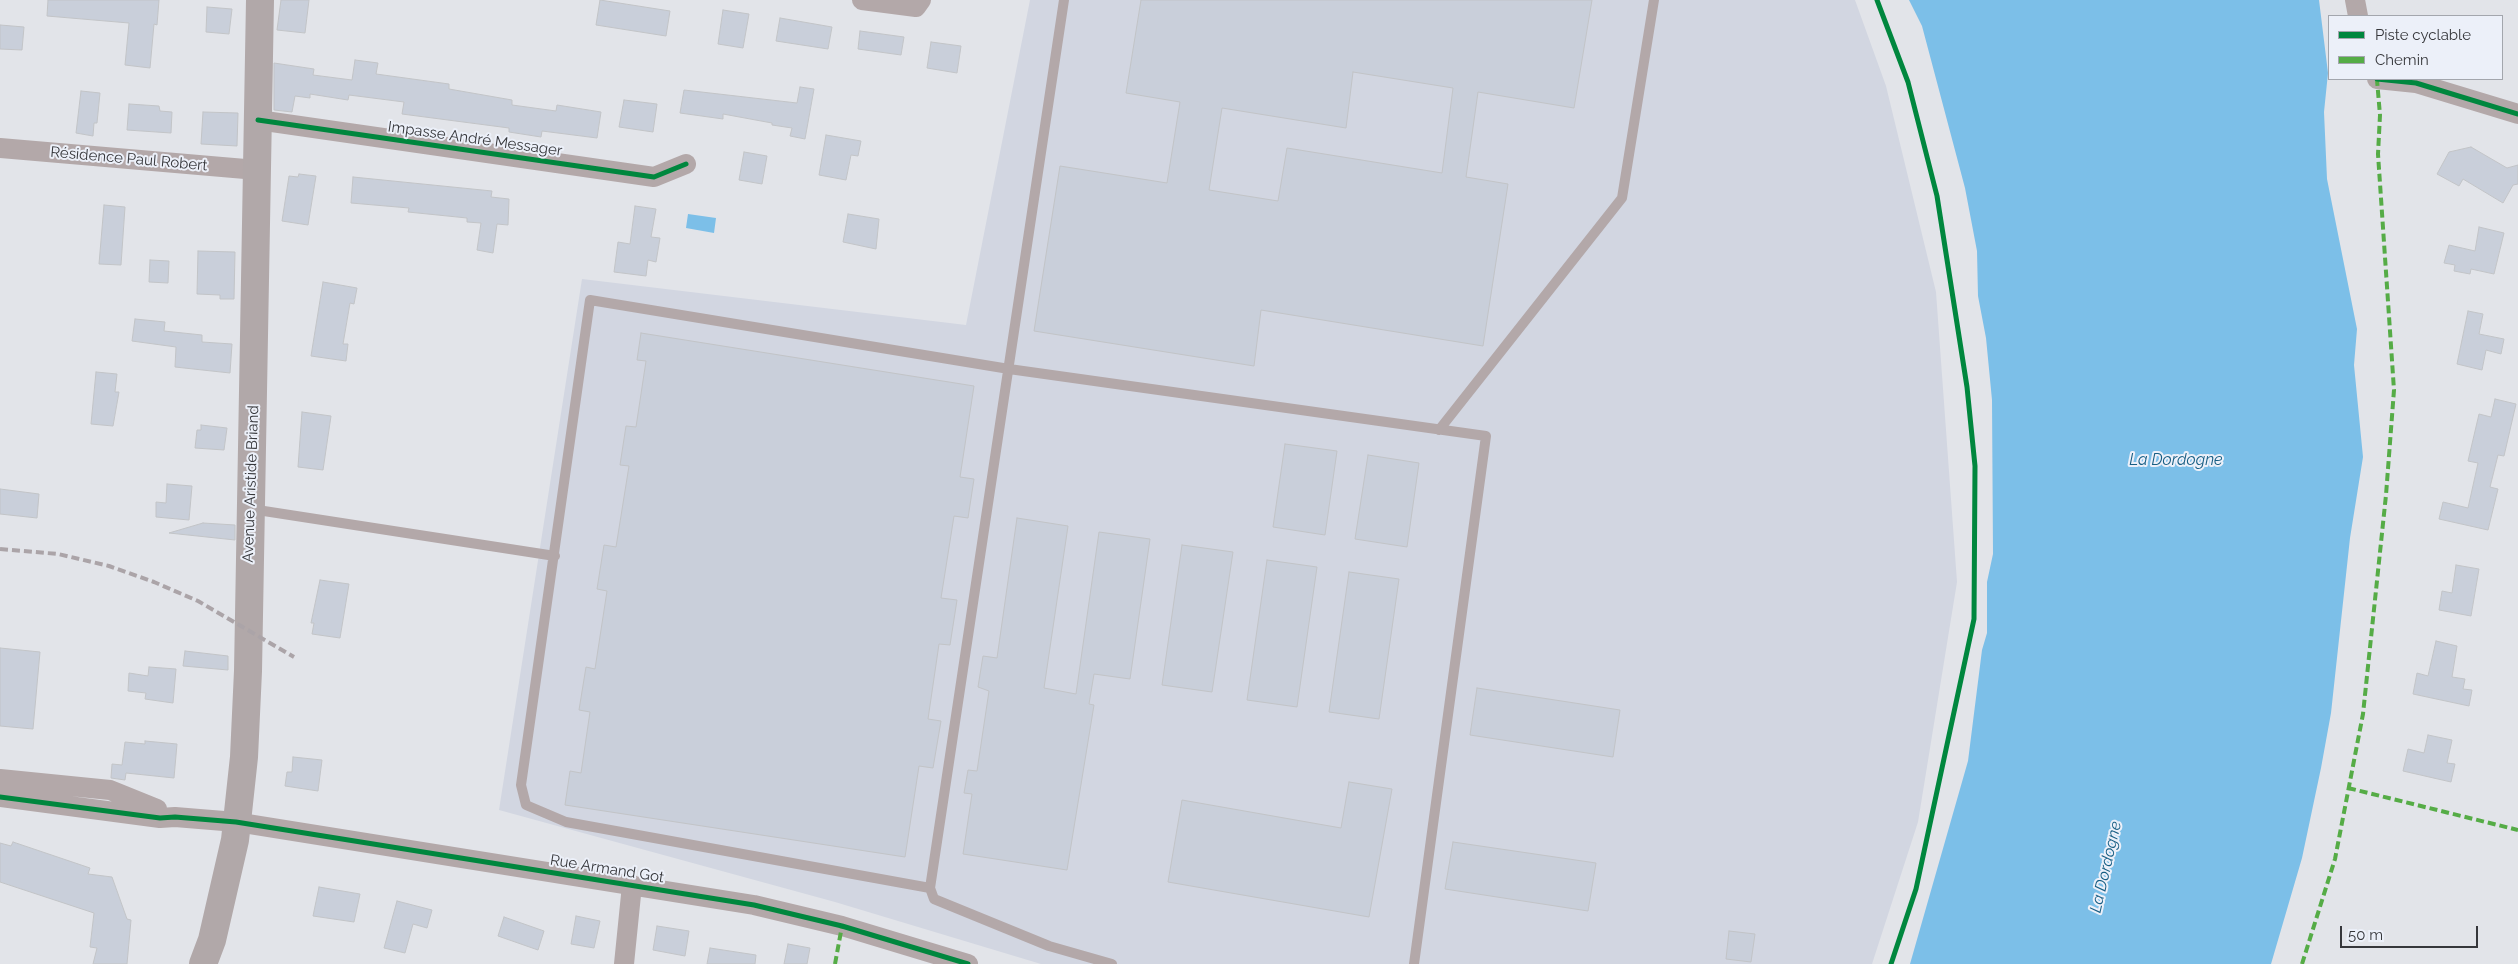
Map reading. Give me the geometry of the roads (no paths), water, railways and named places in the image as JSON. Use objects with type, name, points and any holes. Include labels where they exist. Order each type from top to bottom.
[{"type":"main road","name":"Avenue Aristide Briand","points":[[204,964],[212,940],[233,848],[244,757],[248,672],[260,0]]},
{"type":"street","points":[[862,0],[916,7],[921,0]]},
{"type":"street","points":[[2355,0],[2358,15]]},
{"type":"street","points":[[2377,80],[2416,83],[2518,114]]},
{"type":"street","name":"Impasse André Messager","points":[[258,120],[654,178],[686,164]]},
{"type":"street","name":"Résidence Paul Robert","points":[[0,148],[257,170]]},
{"type":"street","points":[[0,779],[110,790],[175,817]]},
{"type":"street","points":[[0,797],[160,818],[175,817]]},
{"type":"street","name":"Rue Armand Got","points":[[175,817],[236,822],[763,907],[842,926],[968,964]]},
{"type":"street","points":[[624,964],[632,885]]},
{"type":"lane","points":[[1064,0],[930,888],[934,899],[1049,946],[1112,964]]},
{"type":"lane","points":[[1439,430],[1622,198],[1654,0]]},
{"type":"lane","points":[[930,888],[566,822],[526,805],[520,785],[555,556],[590,300],[1009,369],[1486,436],[1414,964]]},
{"type":"lane","points":[[250,509],[555,556]]},
{"type":"water","name":"La Dordogne","points":[[1909,0],[2319,0],[2328,73],[2324,112],[2327,179],[2357,329],[2354,365],[2363,457],[2350,538],[2331,713],[2302,858],[2271,964],[1910,964],[1968,761],[1982,650],[1987,633],[1987,582],[1993,554],[1992,400],[1986,338],[1978,296],[1977,251],[1965,188],[1922,26]]},
{"type":"water","points":[[688,214],[716,218],[714,233],[686,228]]},
{"type":"railway","points":[[0,549],[58,554],[109,566],[154,582],[198,601],[294,657]]}]
